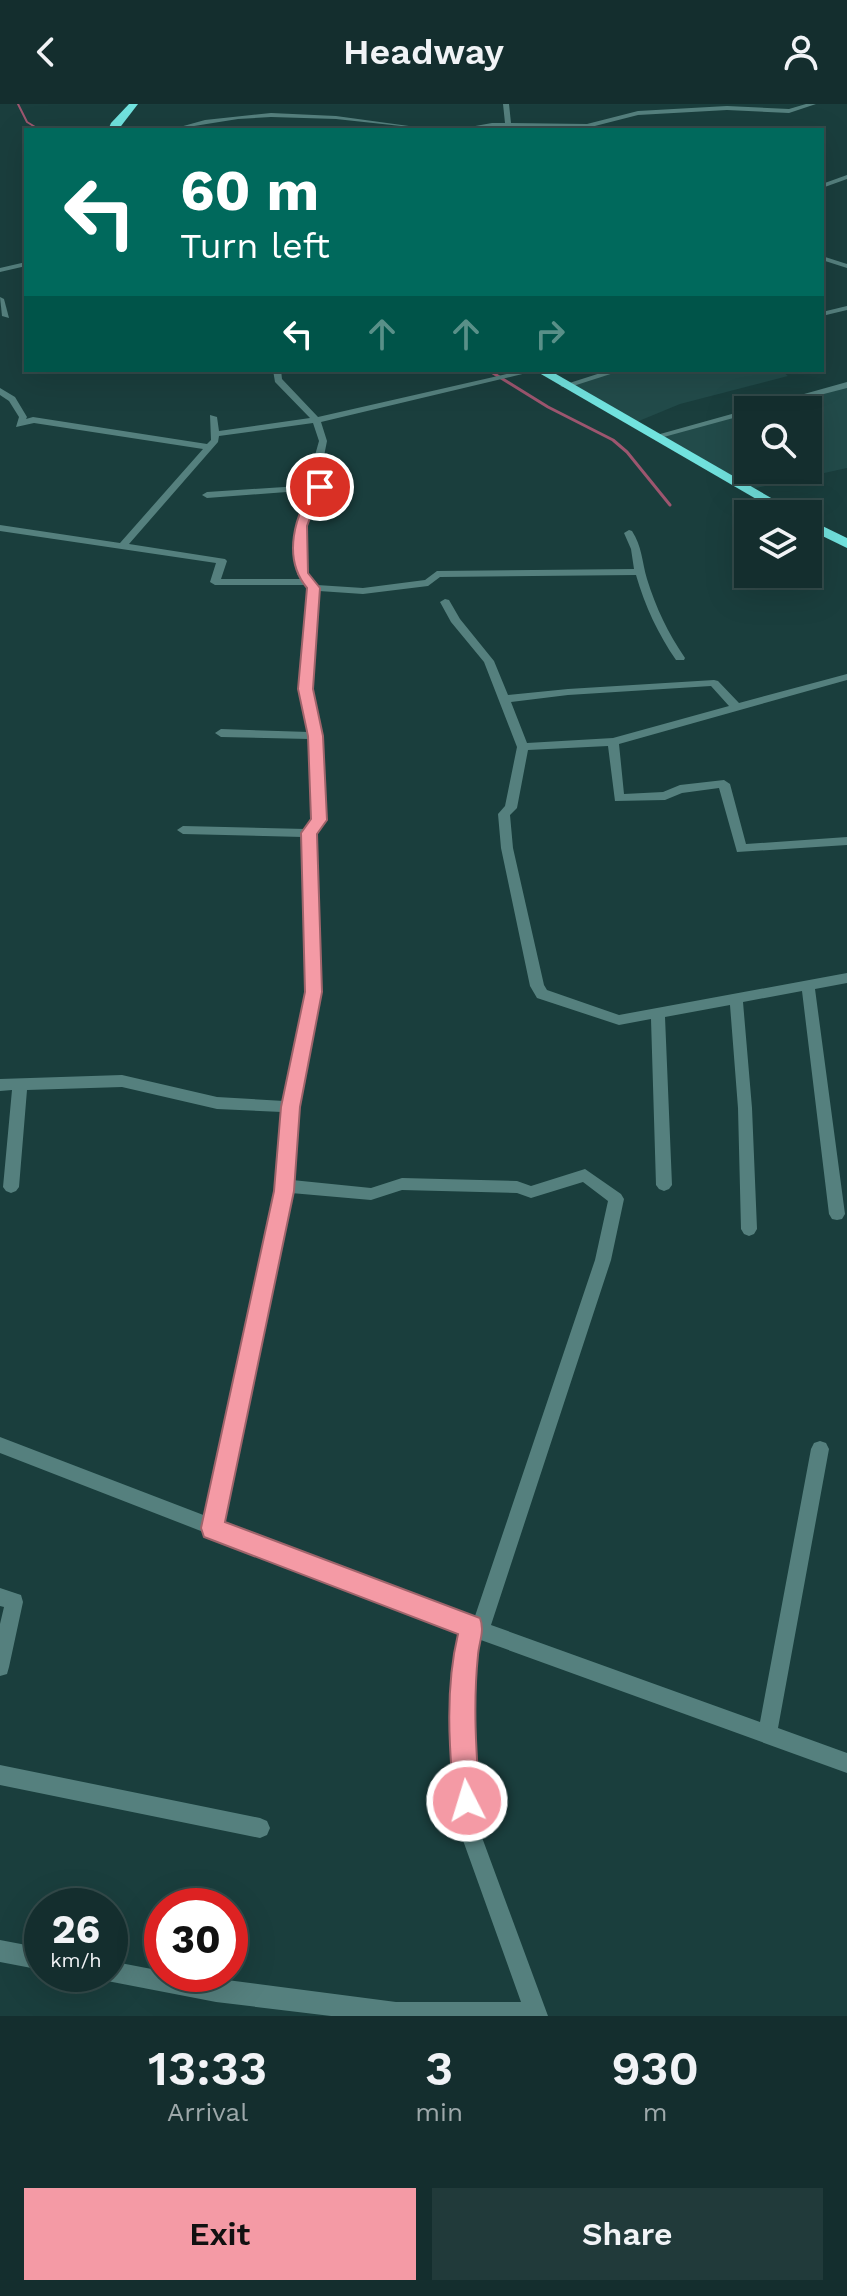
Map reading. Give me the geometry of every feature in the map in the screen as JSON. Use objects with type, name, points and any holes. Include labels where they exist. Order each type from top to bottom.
[{"type":"highway","points":[[113,128],[134,104]]},
{"type":"highway","points":[[541,372],[768,500]]},
{"type":"highway","points":[[822,531],[847,544]]},
{"type":"street","points":[[506,104],[510,128]]},
{"type":"street","points":[[469,128],[488,125],[510,128],[587,126],[638,113],[688,107],[789,111],[813,104]]},
{"type":"street","points":[[179,128],[229,114],[320,113],[419,128]]},
{"type":"street","points":[[360,128],[372,119]]},
{"type":"street","points":[[824,185],[847,177]]},
{"type":"street","points":[[824,259],[847,266]]},
{"type":"street","points":[[0,270],[24,264]]},
{"type":"street","points":[[0,299],[6,316]]},
{"type":"street","points":[[824,314],[847,308]]},
{"type":"street","points":[[212,1528],[284,1186],[290,1107],[313,992],[309,833],[319,820],[315,736],[306,689],[311,585],[302,574],[301,526],[310,502],[320,487],[317,466],[323,441],[316,420],[278,380],[277,372]]},
{"type":"street","points":[[214,434],[316,420],[529,372]]},
{"type":"street","points":[[564,386],[612,372]]},
{"type":"street","points":[[804,396],[847,385]]},
{"type":"street","points":[[0,391],[12,399],[23,417],[19,425],[33,420],[209,447]]},
{"type":"street","points":[[657,436],[734,414]]},
{"type":"street","points":[[124,544],[215,440],[213,417]]},
{"type":"street","points":[[207,495],[320,487]]},
{"type":"street","points":[[0,528],[124,544],[222,561],[215,582],[311,585],[363,591],[428,583],[437,574],[639,572]]},
{"type":"street","points":[[629,533],[637,545],[639,572],[660,631],[680,658]]},
{"type":"street","points":[[445,602],[455,620],[489,661],[523,747],[511,808],[504,814],[507,848],[537,986],[542,994],[619,1020],[847,978]]},
{"type":"street","points":[[523,747],[613,742],[847,677]]},
{"type":"street","points":[[506,699],[714,683],[737,708]]},
{"type":"street","points":[[221,733],[315,736]]},
{"type":"street","points":[[613,742],[619,798],[665,796],[680,789],[724,784],[741,849],[847,841]]},
{"type":"street","points":[[183,830],[309,833]]},
{"type":"street","points":[[808,986],[837,1214]]},
{"type":"street","points":[[736,1000],[745,1108],[749,1229]]},
{"type":"street","points":[[658,1013],[664,1185]]},
{"type":"street","points":[[0,1085],[122,1081],[217,1103],[290,1107]]},
{"type":"street","points":[[11,1187],[20,1085]]},
{"type":"street","points":[[128,1975],[216,1991],[396,2013],[536,2014],[470,1832],[461,1737],[466,1653],[603,1260],[616,1199],[585,1175],[531,1192],[517,1187],[402,1184],[371,1194],[284,1186]]},
{"type":"street","points":[[0,1445],[476,1629],[847,1763]]},
{"type":"street","points":[[767,1734],[820,1449]]},
{"type":"street","points":[[0,1597],[14,1602],[0,1667]]},
{"type":"street","points":[[0,1775],[260,1828]]},
{"type":"street","points":[[0,1951],[24,1956]]},
{"type":"shaded area","points":[[612,372],[783,372],[788,376],[680,404],[634,423],[564,386]]},
{"type":"shaded area","points":[[847,385],[847,468],[822,474],[822,396],[805,396]]},
{"type":"shaded area","points":[[734,415],[734,482],[657,436]]},
{"type":"shaded area","points":[[737,484],[774,484],[747,490]]},
{"type":"waterway","points":[[18,104],[27,122],[37,128]]},
{"type":"waterway","points":[[491,372],[548,407],[613,440],[627,452],[670,505]]},
{"type":"route","points":[[320,487],[310,502],[301,526],[302,574],[314,588],[306,689],[315,736],[319,820],[309,833],[313,992],[290,1107],[284,1191],[212,1528],[471,1627],[466,1653],[461,1737],[467,1801]]}]
